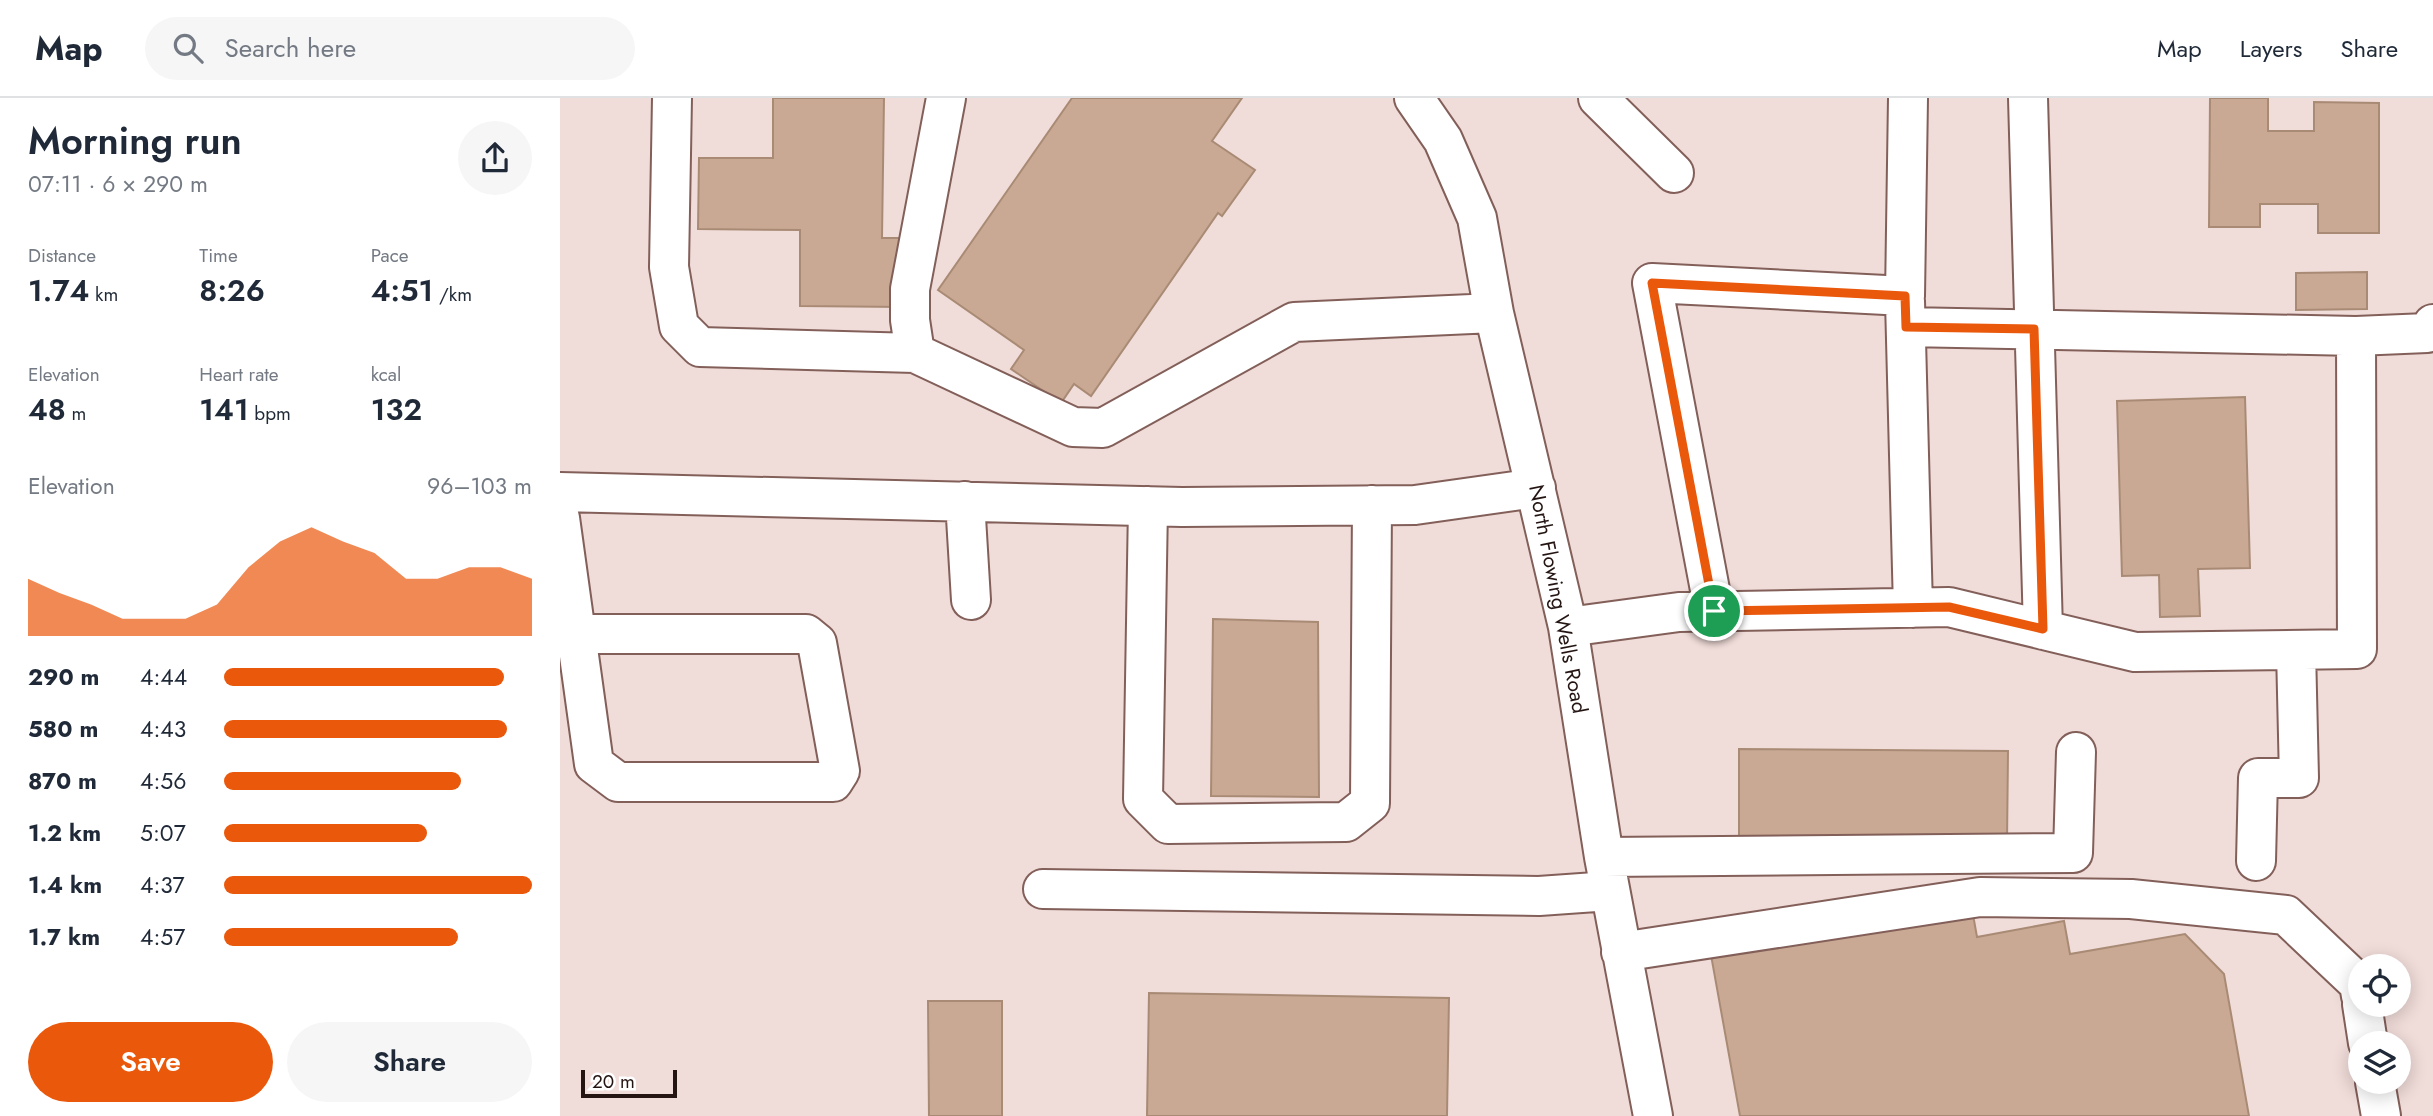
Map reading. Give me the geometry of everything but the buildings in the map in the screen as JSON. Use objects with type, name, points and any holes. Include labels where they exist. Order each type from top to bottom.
[{"type":"street","points":[[672,98],[669,267],[679,326],[700,347],[915,353],[1073,427],[1103,428],[1294,322],[1494,313]]},
{"type":"street","points":[[915,353],[910,320],[910,289],[946,98]]},
{"type":"street","name":"North Flowing Wells Road","points":[[1414,98],[1443,140],[1478,218],[1494,313],[1568,627],[1607,874],[1653,1116]]},
{"type":"street","points":[[1443,140],[1448,98]]},
{"type":"street","points":[[1598,98],[1674,173]]},
{"type":"street","points":[[1908,98],[1905,311],[1913,608]]},
{"type":"street","points":[[2028,98],[2043,629]]},
{"type":"street","points":[[1714,611],[1652,283],[1905,311],[2034,329],[2356,336],[2427,333],[2433,324]]},
{"type":"street","points":[[1568,627],[1679,612],[1949,607],[2135,653],[2357,649],[2356,336]]},
{"type":"street","points":[[560,492],[1148,506],[1415,505],[1536,488]]},
{"type":"street","points":[[965,501],[971,600]]},
{"type":"street","points":[[1148,506],[1143,799],[1168,824],[1182,824],[1346,822],[1370,803],[1372,505]]},
{"type":"street","points":[[560,518],[575,634],[594,764],[618,782],[833,782],[840,771],[817,643],[806,634],[575,634]]},
{"type":"street","points":[[2256,861],[2258,778],[2299,778],[2296,650]]},
{"type":"street","points":[[1044,889],[1539,896],[1607,874],[2073,853],[2076,752]]},
{"type":"street","points":[[1621,952],[1980,897],[2131,899],[2286,915],[2348,974]]},
{"type":"street","points":[[2377,1094],[2381,1116]]},
{"type":"shaded area","points":[[560,98],[2433,98],[2433,1116],[560,1116]]},
{"type":"route","points":[[1652,283],[1905,296],[1906,327],[2034,329],[2043,629],[1949,607],[1714,611],[1652,283]]}]
